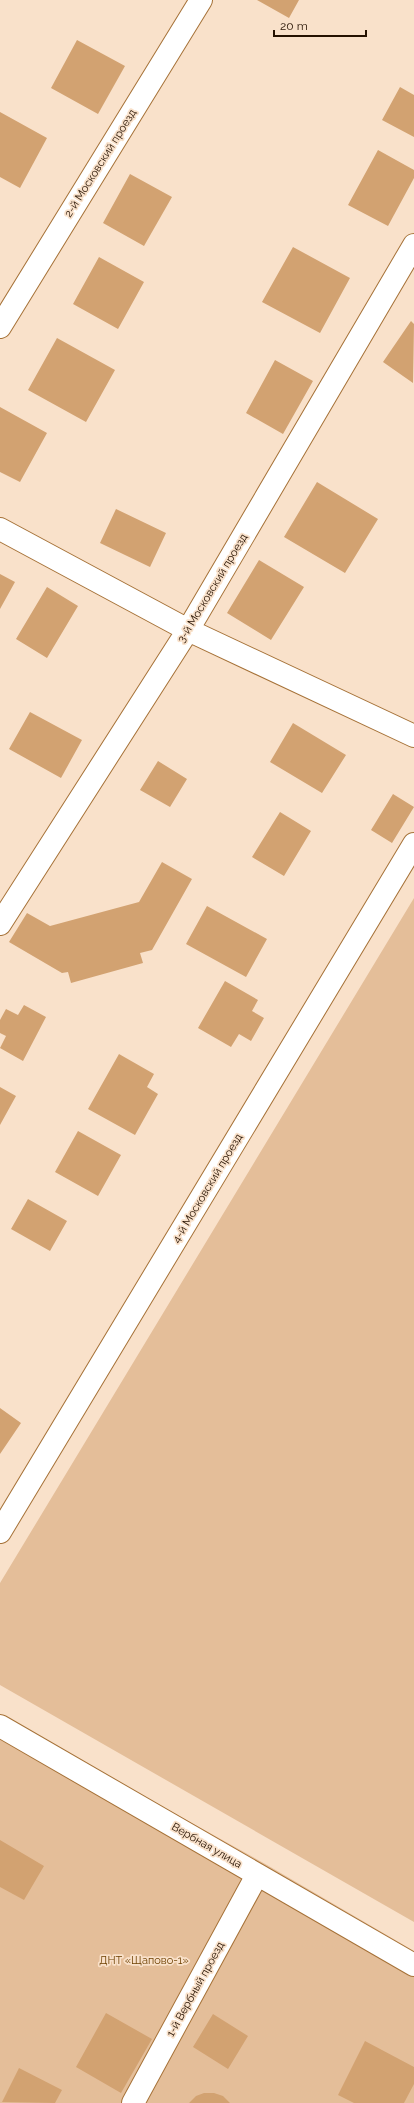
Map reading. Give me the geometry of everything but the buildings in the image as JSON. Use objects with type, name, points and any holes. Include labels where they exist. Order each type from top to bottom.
[{"type":"street","name":"2-й Московский проезд","points":[[0,327],[201,0]]},
{"type":"street","name":"3-й Московский проезд","points":[[0,924],[188,630],[414,245]]},
{"type":"street","points":[[0,529],[188,630],[414,736]]},
{"type":"street","name":"4-й Московский проезд","points":[[0,1532],[414,844]]},
{"type":"street","name":"Вербная улица","points":[[0,1726],[414,1965]]},
{"type":"street","name":"1-й Вербный проезд","points":[[133,2103],[257,1875]]},
{"type":"green space","points":[[414,898],[414,1922],[0,1685],[0,1583]]},
{"type":"green space","name":"ДНТ «Щапово-1»","points":[[0,1716],[267,1865],[414,1951],[414,2103],[0,2103]]}]
